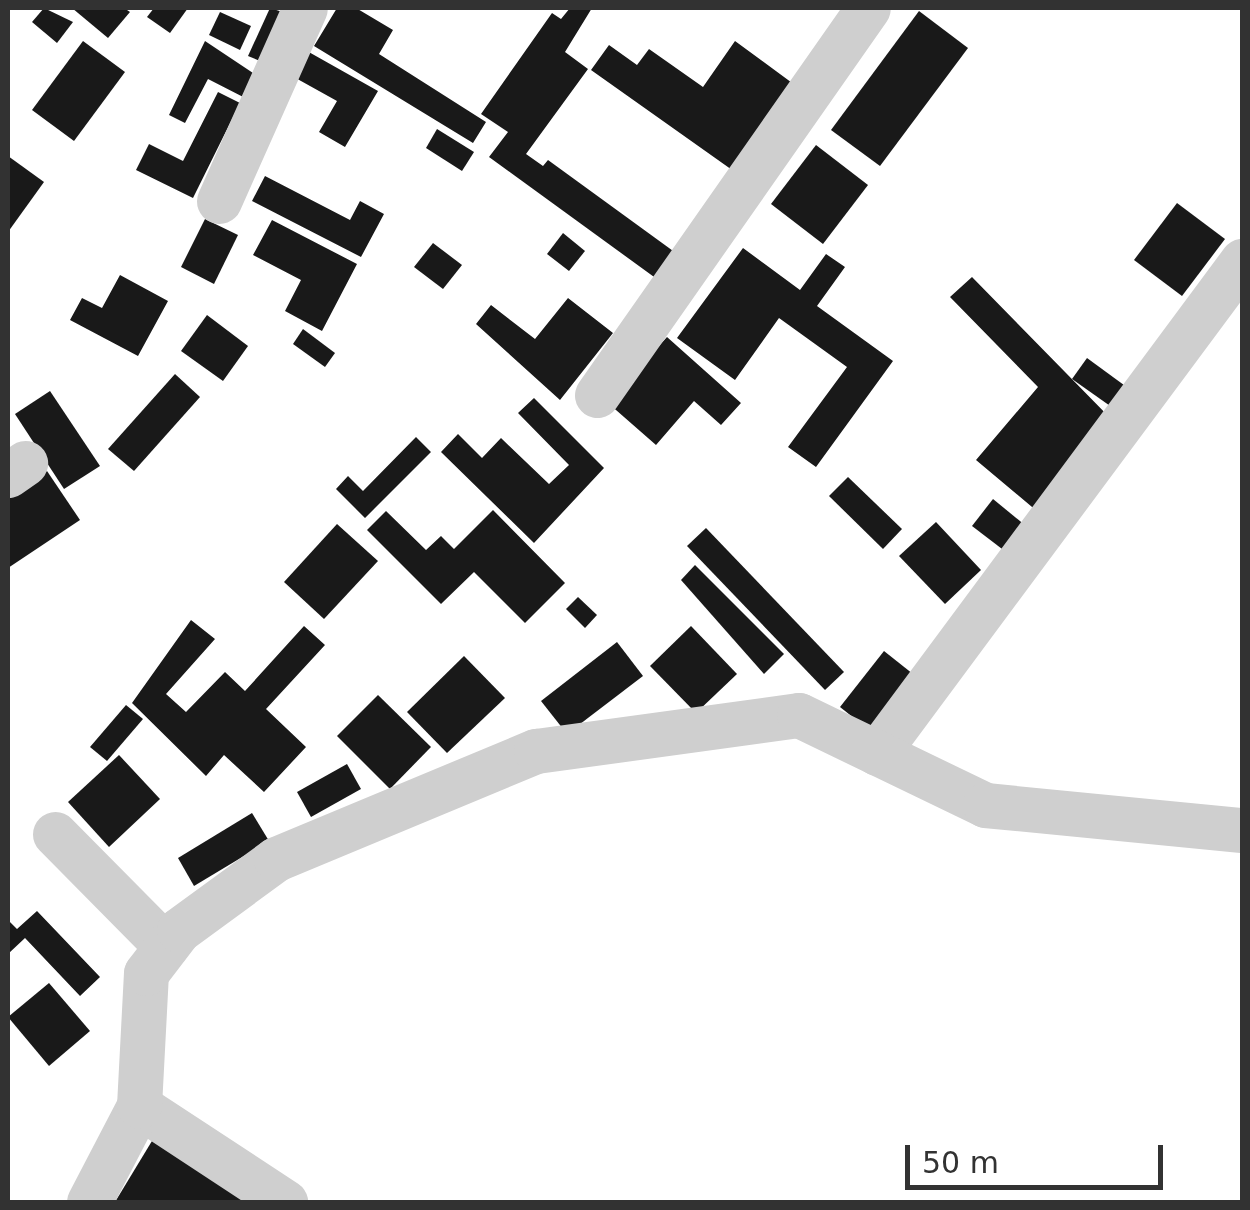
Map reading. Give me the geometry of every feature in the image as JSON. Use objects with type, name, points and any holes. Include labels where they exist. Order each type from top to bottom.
[{"type":"street","points":[[219,201],[305,8]]},
{"type":"street","points":[[597,395],[868,8]]},
{"type":"street","points":[[877,753],[1242,261]]},
{"type":"street","points":[[90,1202],[138,1106],[146,973],[166,946],[222,892],[276,860],[536,752],[799,715],[984,806],[1242,830]]},
{"type":"street","points":[[55,834],[166,946]]},
{"type":"street","points":[[138,1106],[285,1202]]},
{"type":"building","points":[[44,8],[73,22],[57,43],[32,22]]},
{"type":"building","points":[[72,8],[124,8],[130,12],[108,38]]},
{"type":"building","points":[[154,8],[188,8],[170,33],[147,17]]},
{"type":"building","points":[[270,8],[289,14],[267,64],[248,56]]},
{"type":"building","points":[[337,8],[356,8],[393,30],[379,54],[486,122],[473,143],[314,46]]},
{"type":"building","points":[[570,8],[592,8],[565,52],[588,69],[526,154],[543,166],[548,160],[680,256],[661,282],[489,157],[508,132],[481,114],[552,13],[561,19]]},
{"type":"building","points":[[919,11],[968,48],[880,166],[831,130]]},
{"type":"building","points":[[220,12],[251,26],[240,50],[209,35]]},
{"type":"building","points":[[83,41],[125,72],[74,141],[32,110]]},
{"type":"building","points":[[205,41],[262,79],[251,101],[208,79],[185,123],[169,115]]},
{"type":"building","points":[[735,41],[803,91],[742,177],[591,70],[609,45],[637,65],[649,49],[703,87]]},
{"type":"building","points":[[307,51],[378,91],[345,147],[319,132],[337,101],[292,76]]},
{"type":"building","points":[[218,92],[240,103],[193,198],[136,170],[149,144],[183,161]]},
{"type":"building","points":[[437,129],[474,152],[462,171],[426,148]]},
{"type":"building","points":[[816,145],[868,185],[823,244],[771,204]]},
{"type":"building","points":[[8,156],[44,182],[8,232]]},
{"type":"building","points":[[265,176],[350,220],[360,201],[384,214],[361,257],[252,201]]},
{"type":"building","points":[[1177,203],[1225,239],[1182,296],[1134,260]]},
{"type":"building","points":[[205,219],[238,235],[214,284],[181,267]]},
{"type":"building","points":[[272,220],[357,264],[322,331],[285,311],[301,280],[253,255]]},
{"type":"building","points":[[563,233],[585,251],[569,271],[547,254]]},
{"type":"building","points":[[433,243],[462,265],[443,289],[414,267]]},
{"type":"building","points":[[743,248],[800,290],[826,254],[845,267],[817,306],[893,361],[816,467],[788,447],[847,367],[779,318],[735,380],[677,338]]},
{"type":"building","points":[[120,275],[168,301],[138,356],[70,320],[82,298],[102,308]]},
{"type":"building","points":[[972,277],[1115,423],[1038,512],[976,460],[1038,387],[950,297]]},
{"type":"building","points":[[568,298],[613,333],[560,400],[476,324],[491,305],[535,339]]},
{"type":"building","points":[[207,315],[248,346],[223,381],[181,351]]},
{"type":"building","points":[[303,329],[335,353],[325,367],[293,344]]},
{"type":"building","points":[[667,337],[741,403],[721,425],[694,401],[656,445],[608,403]]},
{"type":"building","points":[[1087,358],[1128,388],[1113,408],[1072,379]]},
{"type":"building","points":[[175,374],[200,397],[134,471],[108,449]]},
{"type":"building","points":[[50,391],[100,466],[64,489],[15,414]]},
{"type":"building","points":[[534,398],[604,468],[534,543],[441,452],[458,434],[482,458],[501,438],[549,484],[569,465],[518,413]]},
{"type":"building","points":[[416,437],[431,452],[365,518],[336,489],[348,476],[363,491]]},
{"type":"building","points":[[47,471],[80,520],[8,568],[8,497]]},
{"type":"building","points":[[848,477],[902,529],[883,549],[829,496]]},
{"type":"building","points":[[993,499],[1026,526],[1006,552],[972,526]]},
{"type":"building","points":[[493,510],[565,583],[525,623],[474,572],[441,604],[367,530],[386,511],[426,550],[441,536],[454,549]]},
{"type":"building","points":[[936,522],[981,570],[945,604],[899,556]]},
{"type":"building","points":[[337,524],[378,561],[324,619],[284,582]]},
{"type":"building","points":[[706,528],[844,672],[825,690],[687,546]]},
{"type":"building","points":[[695,565],[784,654],[764,674],[681,580]]},
{"type":"building","points":[[578,597],[597,615],[585,628],[566,609]]},
{"type":"building","points":[[191,620],[215,639],[166,694],[186,712],[225,672],[245,691],[304,626],[325,645],[266,709],[306,747],[264,792],[224,755],[206,776],[132,703]]},
{"type":"building","points":[[691,626],[737,674],[696,713],[650,666]]},
{"type":"building","points":[[617,642],[643,676],[567,734],[541,701]]},
{"type":"building","points":[[884,651],[918,678],[874,734],[840,707]]},
{"type":"building","points":[[464,656],[505,698],[447,753],[407,712]]},
{"type":"building","points":[[378,695],[431,747],[390,789],[337,736]]},
{"type":"building","points":[[126,705],[143,719],[107,761],[90,747]]},
{"type":"building","points":[[119,755],[160,799],[109,847],[68,802]]},
{"type":"building","points":[[347,764],[361,789],[311,817],[297,792]]},
{"type":"building","points":[[252,813],[269,841],[194,886],[178,858]]},
{"type":"building","points":[[37,911],[100,977],[80,996],[25,938],[8,954],[8,920],[17,929]]},
{"type":"building","points":[[49,983],[90,1031],[49,1066],[8,1017]]},
{"type":"building","points":[[155,1136],[257,1202],[115,1202]]}]
